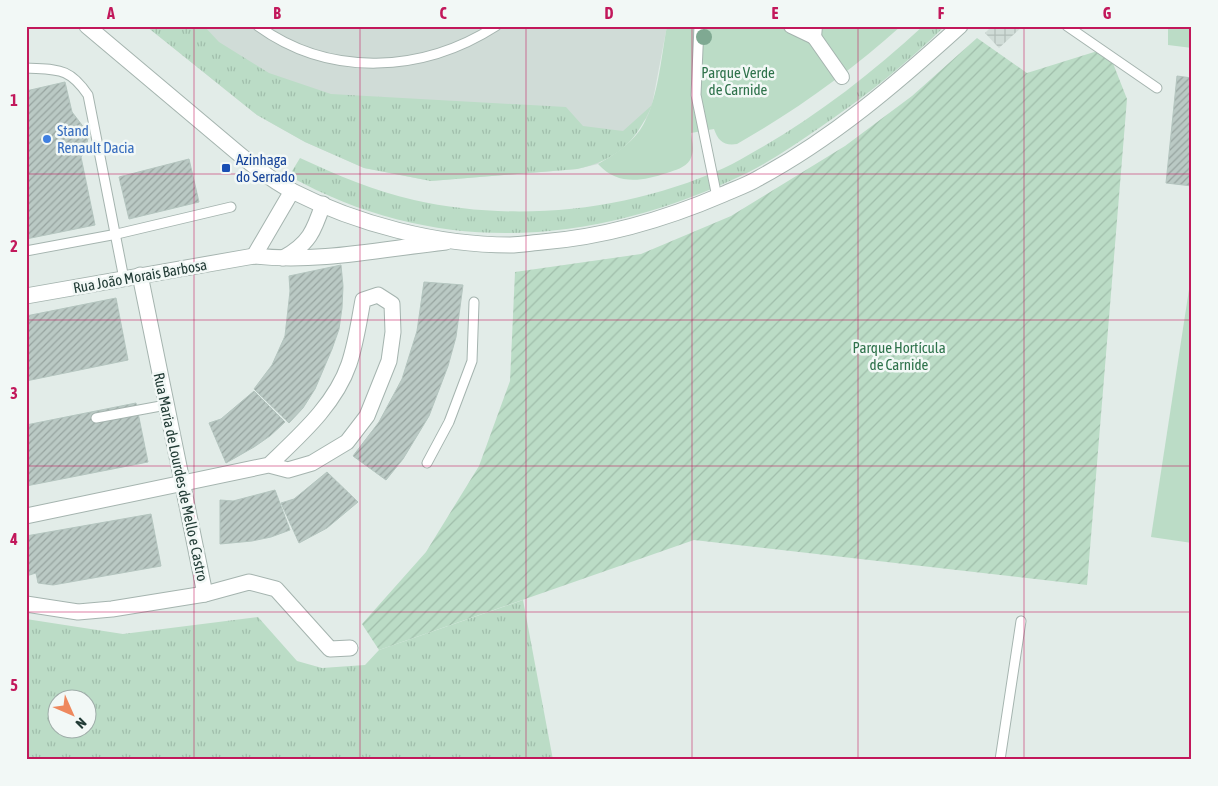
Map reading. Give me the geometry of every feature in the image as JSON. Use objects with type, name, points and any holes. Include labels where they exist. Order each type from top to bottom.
[{"type":"street","points":[[87,26],[239,154],[263,173],[292,191],[364,221],[450,241],[510,245],[576,240],[637,226],[717,197],[756,180],[814,144],[861,111],[960,26]]},
{"type":"street","points":[[791,26],[815,32],[842,77]]},
{"type":"street","points":[[254,256],[292,191]]},
{"type":"street","points":[[282,259],[298,250],[310,235],[322,204]]},
{"type":"street","name":"Rua João Morais Barbosa","points":[[26,296],[254,256],[282,259],[310,258],[450,241]]},
{"type":"street","name":"Rua Maria de Lourdes de Mello e Castro","points":[[140,275],[205,594],[249,582],[276,589],[330,649],[350,648]]},
{"type":"street","points":[[26,516],[269,465],[288,470],[312,463],[347,442],[367,416],[389,361],[393,332],[392,304],[378,295],[363,300],[349,364],[337,389],[314,421],[269,465]]},
{"type":"street","points":[[26,604],[78,612],[112,609],[205,594]]},
{"type":"lane","points":[[258,26],[281,40],[312,54],[337,60],[382,64],[415,60],[452,48],[478,37],[496,26]]},
{"type":"lane","points":[[700,26],[696,94],[717,197]]},
{"type":"lane","points":[[1067,26],[1157,88]]},
{"type":"lane","points":[[26,68],[68,73],[79,81],[88,95],[117,234],[124,278]]},
{"type":"lane","points":[[26,251],[117,234],[231,207]]},
{"type":"lane","points":[[427,463],[449,422],[472,361],[474,302]]},
{"type":"lane","points":[[96,418],[166,405]]},
{"type":"lane","points":[[1000,760],[1020,621]]},
{"type":"shaded area","points":[[146,26],[667,26],[652,105],[647,118],[598,164],[577,169],[431,181],[364,168],[305,142],[257,115]]},
{"type":"shaded area","points":[[992,26],[1023,26],[999,48],[985,33]]},
{"type":"green space","points":[[146,26],[204,26],[219,42],[269,73],[331,94],[566,107],[583,126],[623,131],[652,105],[639,129],[624,148],[614,155],[591,165],[577,169],[431,181],[364,168],[305,142],[257,115]]},
{"type":"green space","name":"Parque Verde de Carnide","points":[[667,26],[901,26],[822,90],[737,144],[722,142],[717,137],[714,129],[691,133],[692,153],[690,160],[683,167],[648,178],[622,179],[606,171],[598,164],[626,145],[640,130],[646,119],[655,94]]},
{"type":"green space","points":[[923,26],[945,26],[870,91],[768,162],[692,197],[634,216],[576,228],[518,233],[460,231],[403,221],[346,203],[289,176],[300,158],[356,182],[399,196],[453,207],[492,211],[572,209],[650,194],[688,183],[724,168],[779,137],[843,93]]},
{"type":"green space","points":[[1168,26],[1192,26],[1192,48],[1168,45]]},
{"type":"green space","name":"Parque Hortícula de Carnide","points":[[977,38],[1027,73],[1107,48],[1127,99],[1087,585],[694,540],[379,650],[362,624],[426,552],[479,466],[510,381],[515,272],[641,254],[731,216],[845,146],[912,96]]},
{"type":"green space","points":[[1192,270],[1192,543],[1151,537]]},
{"type":"green space","points":[[523,600],[553,760],[26,760],[26,619],[123,634],[258,617],[297,661],[322,668],[365,665],[379,650]]},
{"type":"building","points":[[1177,76],[1192,78],[1192,186],[1166,183]]},
{"type":"building","points":[[65,82],[72,112],[85,129],[88,138],[85,152],[81,157],[95,225],[26,239],[26,91]]},
{"type":"building","points":[[189,159],[199,202],[129,219],[119,177]]},
{"type":"building","points":[[341,265],[343,286],[339,329],[315,389],[303,408],[289,423],[254,389],[272,365],[285,336],[290,291],[289,276]]},
{"type":"building","points":[[424,282],[463,285],[456,337],[448,366],[429,416],[403,459],[386,480],[353,456],[379,422],[402,379],[417,331]]},
{"type":"building","points":[[116,298],[128,360],[26,381],[26,316]]},
{"type":"building","points":[[254,391],[285,422],[270,436],[226,463],[209,423],[221,419]]},
{"type":"building","points":[[136,403],[148,462],[26,486],[26,425]]},
{"type":"building","points":[[327,472],[358,502],[327,528],[299,543],[281,503],[294,499]]},
{"type":"building","points":[[275,490],[290,530],[252,541],[220,544],[220,500],[233,501]]},
{"type":"building","points":[[151,514],[161,566],[53,585],[38,583],[36,573],[26,576],[26,536]]},
{"type":"place","name":"Stand Renault Dacia","points":[[47,139]]},
{"type":"place","name":"Azinhaga do Serrado","points":[[226,168]]}]
